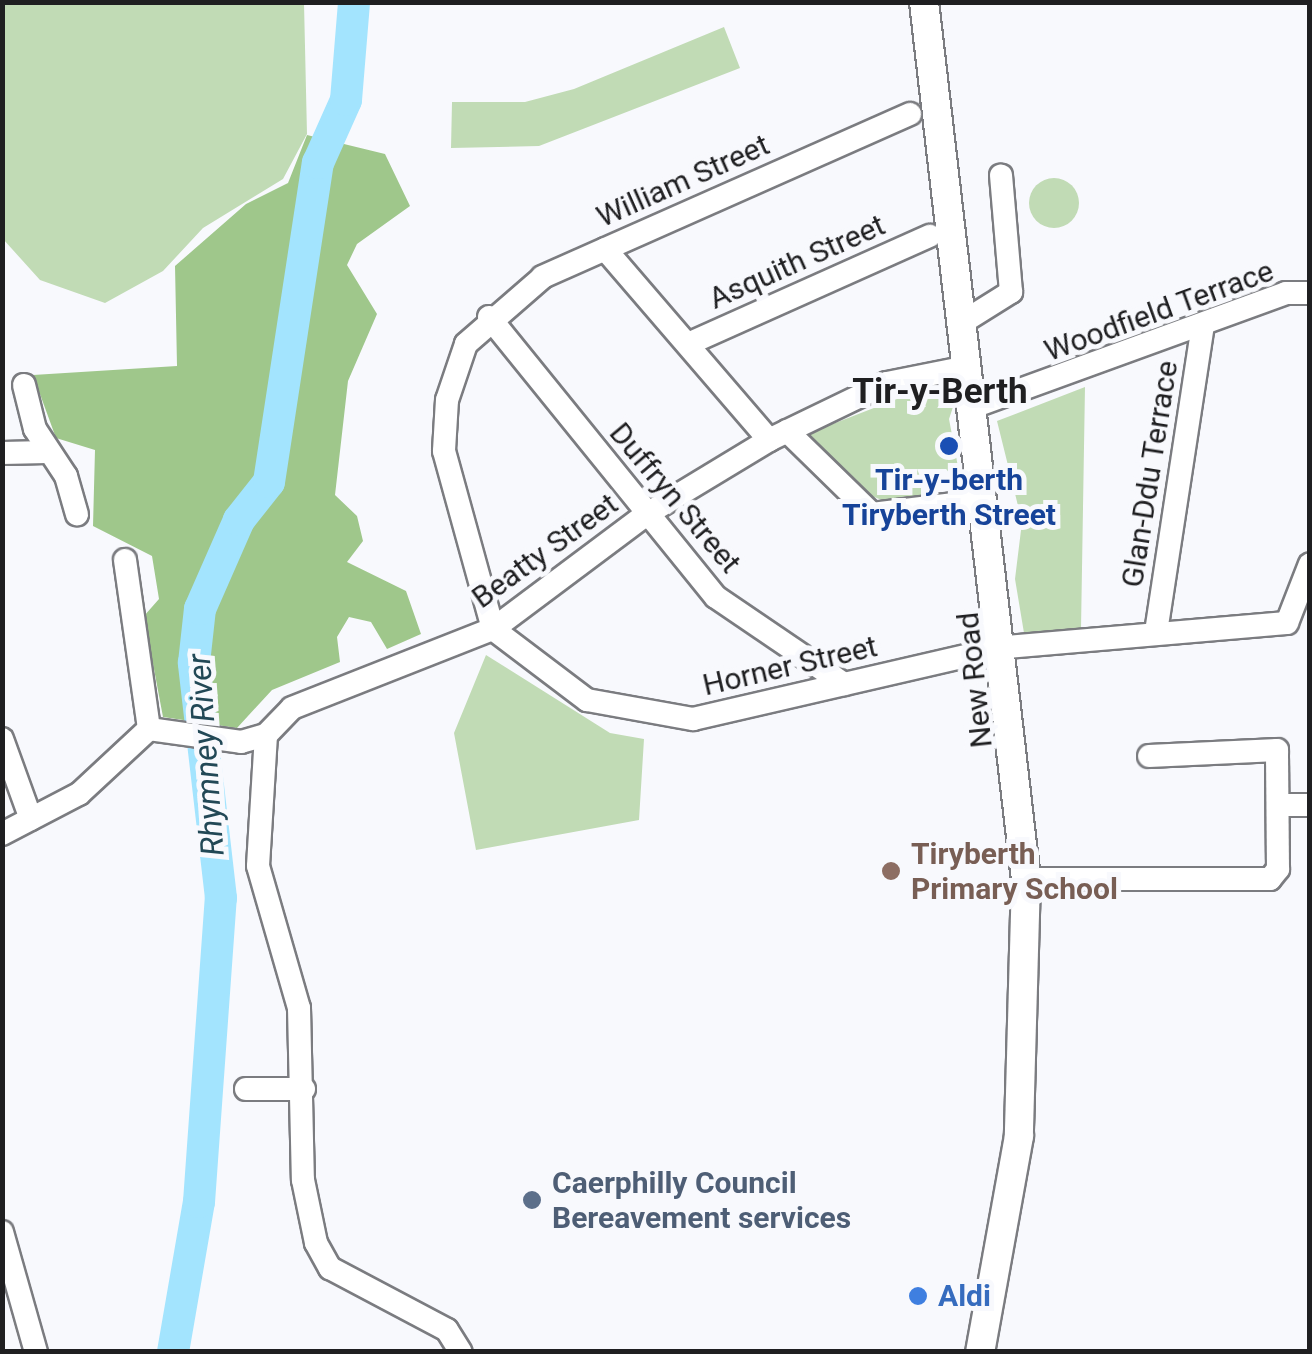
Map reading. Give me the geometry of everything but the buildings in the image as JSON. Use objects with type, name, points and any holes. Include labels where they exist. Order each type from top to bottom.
[{"type":"main road","name":"New Road","points":[[924,2],[1006,647],[1026,879],[1019,1136],[980,1352]]},
{"type":"street","name":"William Street","points":[[489,317],[605,249],[910,114]]},
{"type":"street","points":[[962,322],[1012,292],[1000,176]]},
{"type":"street","name":"Asquith Street","points":[[688,344],[930,236]]},
{"type":"street","points":[[605,249],[688,344],[778,435],[872,514],[962,503]]},
{"type":"street","name":"Woodfield Terrace","points":[[973,406],[1286,293],[1310,293]]},
{"type":"street","points":[[489,317],[454,371],[444,451],[493,629]]},
{"type":"street","name":"Duffryn Street","points":[[489,317],[647,514],[740,618],[844,684]]},
{"type":"street","name":"Glan-Ddu Terrace","points":[[1156,632],[1203,326]]},
{"type":"street","name":"Beatty Street","points":[[157,730],[241,742],[266,735],[292,708],[493,629],[647,514],[778,435],[887,383],[968,367]]},
{"type":"street","points":[[24,385],[47,452],[66,476],[78,514]]},
{"type":"street","points":[[2,453],[47,452]]},
{"type":"street","points":[[2,834],[79,794],[157,730],[125,560]]},
{"type":"street","points":[[1006,647],[1288,623],[1310,564]]},
{"type":"street","name":"Horner Street","points":[[493,629],[562,686],[653,718],[730,713],[1006,647]]},
{"type":"street","points":[[266,735],[258,866],[299,1008],[304,1089],[303,1180],[330,1268],[446,1330],[461,1352]]},
{"type":"street","points":[[2,739],[32,819]]},
{"type":"street","points":[[1026,879],[1270,879],[1278,869],[1277,750],[1149,756]]},
{"type":"street","points":[[1278,806],[1310,805]]},
{"type":"street","points":[[246,1089],[304,1089]]},
{"type":"street","points":[[3,1238],[34,1345]]},
{"type":"green space","points":[[2,3],[304,3],[307,134],[283,179],[203,228],[163,271],[105,303],[40,280],[3,239]]},
{"type":"green space","points":[[724,27],[740,68],[539,146],[451,148],[452,102],[525,102],[574,89]]},
{"type":"green space","points":[[307,135],[385,154],[410,206],[357,244],[347,265],[377,314],[348,381],[335,495],[357,516],[363,541],[347,562],[406,591],[421,634],[387,649],[371,622],[349,617],[337,637],[340,662],[272,690],[237,728],[163,717],[144,616],[159,599],[152,556],[93,526],[95,450],[56,438],[33,375],[177,366],[175,266],[246,204],[288,183]]},
{"type":"green space","points":[[1054,178],[1071,186],[1079,203],[1071,220],[1054,228],[1037,220],[1029,203],[1037,186]]},
{"type":"green space","points":[[1085,387],[1081,629],[1024,633],[1015,579],[1022,522],[997,421]]},
{"type":"green space","points":[[920,390],[957,395],[949,419],[962,488],[946,469],[932,471],[921,500],[884,501],[860,491],[807,434]]},
{"type":"green space","points":[[486,655],[610,733],[644,739],[639,820],[476,850],[454,733]]},
{"type":"waterway","name":"Rhymney River","points":[[173,1352],[199,1202],[221,898],[194,663],[200,609],[239,520],[269,482],[318,163],[346,100],[354,2]]},
{"type":"place","name":"Tir-y-berth Tiryberth Street","points":[[949,446]]},
{"type":"place","name":"Tiryberth Primary School","points":[[891,871]]},
{"type":"place","name":"Caerphilly Council Bereavement services","points":[[532,1200]]},
{"type":"place","name":"Aldi","points":[[918,1296]]},
{"type":"district","name":"Tir-y-Berth","points":[[940,392]]}]
